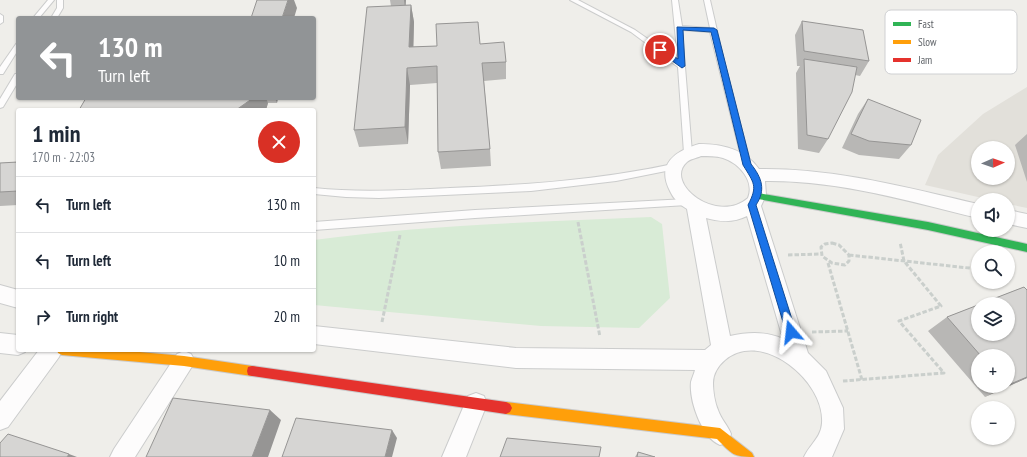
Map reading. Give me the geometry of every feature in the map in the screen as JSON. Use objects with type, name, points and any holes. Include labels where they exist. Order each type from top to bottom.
[{"type":"street","points":[[755,200],[744,211],[732,214],[713,213],[691,205],[679,194],[674,185],[672,175],[673,166],[679,159],[688,153],[699,150],[712,150],[737,158],[751,170],[759,186],[755,200],[768,256],[799,357]]},
{"type":"street","points":[[751,170],[846,182],[971,209]]},
{"type":"street","points":[[755,200],[896,220],[1027,248]]},
{"type":"street","points":[[691,205],[716,354],[703,375],[702,394],[708,414],[720,434],[744,456]]},
{"type":"street","points":[[1015,219],[1027,222]]},
{"type":"street","points":[[0,294],[16,298]]},
{"type":"street","points":[[316,335],[516,358],[604,359],[716,354],[739,341],[758,341],[779,346],[799,357],[815,373],[828,393],[834,414],[832,435],[823,452],[816,457]]},
{"type":"street","points":[[0,343],[16,345]]},
{"type":"street","points":[[0,419],[50,352]]},
{"type":"street","points":[[84,352],[184,361],[476,404],[720,434]]},
{"type":"street","points":[[122,457],[184,361]]},
{"type":"street","points":[[454,457],[476,404]]},
{"type":"lane","points":[[38,16],[51,0]]},
{"type":"lane","points":[[55,16],[60,8],[60,0]]},
{"type":"lane","points":[[573,0],[633,31],[682,66]]},
{"type":"lane","points":[[675,0],[679,28],[688,153]]},
{"type":"lane","points":[[707,0],[751,170]]},
{"type":"lane","points":[[0,16],[0,22]]},
{"type":"lane","points":[[679,28],[714,30]]},
{"type":"lane","points":[[0,72],[16,48]]},
{"type":"lane","points":[[0,105],[16,79]]},
{"type":"lane","points":[[316,191],[342,195],[382,195],[555,187],[646,173],[673,166]]},
{"type":"lane","points":[[316,226],[575,208],[691,205]]},
{"type":"path","points":[[575,208],[604,359]]},
{"type":"path","points":[[377,342],[404,219]]},
{"type":"path","points":[[822,383],[944,373],[899,321],[941,306],[904,261],[896,220]]},
{"type":"path","points":[[862,380],[828,263],[821,254],[821,247],[825,244],[832,243],[839,245],[849,255],[971,268]]},
{"type":"path","points":[[768,256],[821,254]]},
{"type":"path","points":[[828,263],[837,266],[845,265],[849,260],[849,255]]},
{"type":"path","points":[[791,332],[848,331]]},
{"type":"shaded area","points":[[1027,87],[1027,208],[1015,205],[1015,193],[971,193],[971,195],[925,185],[938,155],[983,114]]},
{"type":"green space","points":[[651,217],[662,224],[670,298],[639,328],[541,326],[316,305],[316,240],[439,227]]},
{"type":"building","points":[[257,0],[288,0],[283,16],[252,16]]},
{"type":"building","points":[[411,5],[409,47],[437,46],[436,24],[478,22],[480,44],[504,42],[506,62],[482,63],[490,149],[438,152],[437,66],[407,68],[405,127],[354,130],[367,7]]},
{"type":"building","points":[[802,21],[863,30],[869,61],[804,51]]},
{"type":"building","points":[[804,59],[857,67],[852,92],[828,139],[807,135]]},
{"type":"building","points":[[868,99],[921,120],[911,145],[869,141],[851,134]]},
{"type":"building","points":[[85,100],[250,100],[239,108],[80,108]]},
{"type":"building","points":[[16,162],[16,191],[0,192],[0,163]]},
{"type":"building","points":[[1024,287],[1027,290],[1027,377],[1015,382],[1015,349],[975,349],[947,317],[971,308],[971,341],[1015,341],[1015,297],[998,297]]},
{"type":"building","points":[[173,398],[270,410],[252,457],[146,457]]},
{"type":"building","points":[[296,418],[392,430],[385,457],[282,457]]},
{"type":"building","points":[[8,434],[69,454],[67,457],[0,457],[0,443]]},
{"type":"building","points":[[507,438],[601,447],[599,457],[500,457]]},
{"type":"building","points":[[638,452],[655,457],[637,457]]},
{"type":"traffic: fast","points":[[758,196],[928,226],[1027,248]]},
{"type":"traffic: slow","points":[[84,352],[184,361],[252,371]]},
{"type":"traffic: slow","points":[[506,408],[720,434],[731,445],[748,457]]},
{"type":"traffic: jam","points":[[252,371],[506,408]]},
{"type":"route","points":[[660,50],[682,66],[679,28],[714,30],[720,62],[747,165],[755,175],[759,186],[758,196],[752,205],[791,332]]}]
